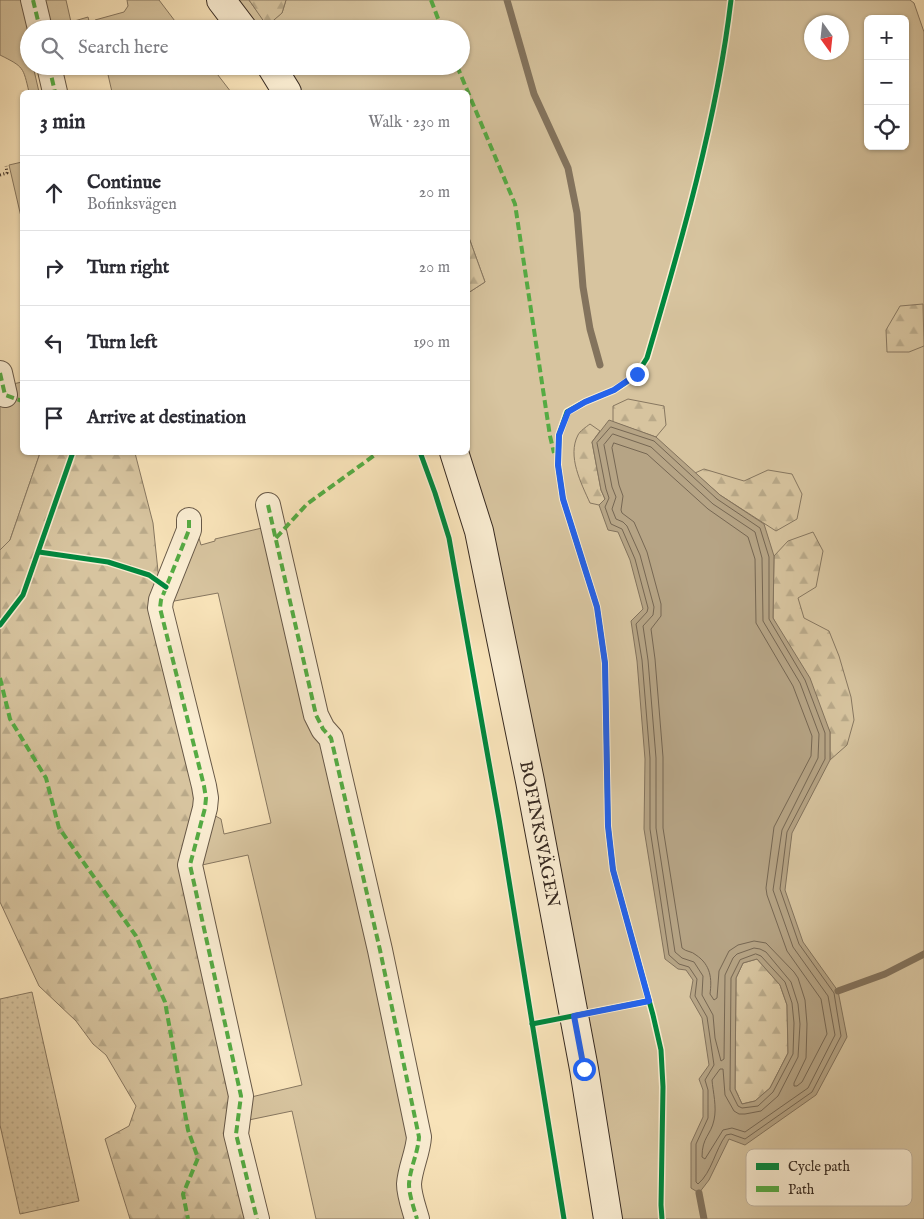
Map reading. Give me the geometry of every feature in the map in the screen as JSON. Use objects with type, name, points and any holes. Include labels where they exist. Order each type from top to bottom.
[{"type":"street","points":[[33,0],[38,20]]},
{"type":"street","points":[[221,0],[236,20]]},
{"type":"street","points":[[51,75],[55,90]]},
{"type":"street","points":[[277,75],[286,90]]},
{"type":"street","name":"BOFINKSVÄGEN","points":[[455,455],[479,531],[530,781],[584,1069],[608,1219]]},
{"type":"street","points":[[268,505],[316,715],[323,729],[331,738],[380,950],[419,1137],[409,1186],[417,1219]]},
{"type":"street","points":[[189,520],[189,530],[160,608],[206,798],[190,865],[241,1096],[236,1134],[257,1219]]},
{"type":"path","points":[[0,175],[7,173],[6,166]]},
{"type":"green space","points":[[0,0],[28,0],[28,20],[20,20],[20,68],[14,62],[0,55]]},
{"type":"green space","points":[[39,0],[66,0],[71,20],[44,20]]},
{"type":"green space","points":[[127,0],[159,0],[174,20],[95,20],[124,12],[128,6]]},
{"type":"green space","points":[[221,0],[249,0],[263,20],[236,20]]},
{"type":"green space","points":[[249,0],[286,0],[282,13],[274,20],[263,20]]},
{"type":"green space","points":[[286,0],[910,0],[914,3],[924,32],[924,1219],[608,1219],[469,455],[470,292],[485,282],[470,241],[470,90],[286,90],[277,75],[470,75],[470,20],[273,20],[282,13]]},
{"type":"green space","points":[[88,17],[89,20],[78,20]]},
{"type":"green space","points":[[25,75],[35,75],[39,90],[28,90]]},
{"type":"green space","points":[[108,75],[218,75],[229,90],[112,90]]},
{"type":"green space","points":[[20,162],[20,212],[9,165]]},
{"type":"green space","points":[[470,241],[485,282],[470,292]]},
{"type":"green space","points":[[923,304],[924,346],[909,352],[887,352],[886,330],[900,306]]},
{"type":"green space","points":[[20,382],[20,455],[39,455],[10,540],[0,550],[0,391],[8,385]]},
{"type":"green space","points":[[628,399],[664,406],[666,425],[656,437],[613,422],[613,406]]},
{"type":"green space","points":[[590,424],[600,431],[592,442],[601,490],[605,499],[599,505],[590,503],[576,469],[574,452],[578,435]]},
{"type":"green space","points":[[39,455],[136,455],[153,523],[161,600],[204,786],[190,865],[257,1219],[130,1219],[105,1139],[129,1126],[136,1106],[106,1055],[93,1044],[76,1021],[39,986],[0,902],[0,550],[10,540]]},
{"type":"green space","points":[[704,469],[744,481],[768,470],[792,474],[802,494],[797,519],[776,531],[720,495],[695,473]]},
{"type":"green space","points":[[196,528],[201,545],[215,541],[215,539],[262,528],[324,745],[410,1122],[410,1219],[316,1219],[292,1111],[244,1121],[247,1098],[302,1085],[248,855],[202,865],[210,813],[221,819],[224,834],[271,823],[218,593],[169,602]]},
{"type":"green space","points":[[813,532],[823,551],[816,587],[798,598],[804,618],[829,631],[839,656],[851,697],[854,720],[847,745],[830,760],[830,732],[773,618],[774,556],[788,541]]},
{"type":"green space","points":[[757,959],[780,985],[787,1005],[788,1053],[770,1088],[755,1101],[742,1104],[735,1089],[736,978],[743,963]]},
{"type":"green space","points":[[32,992],[79,1201],[20,1214],[0,1125],[0,999]]},
{"type":"water","points":[[609,420],[656,437],[720,495],[764,524],[774,556],[773,618],[810,678],[830,732],[830,760],[792,833],[785,890],[803,942],[838,991],[847,1037],[816,1095],[745,1145],[729,1139],[709,1180],[699,1193],[691,1188],[691,1143],[703,1117],[703,1090],[699,1079],[709,1065],[702,1018],[690,997],[693,980],[686,970],[678,969],[665,959],[644,829],[645,759],[637,661],[631,621],[643,609],[630,560],[618,532],[608,530],[599,505],[605,499],[601,490],[592,442]],"holes":[[[757,959],[780,985],[787,1005],[788,1053],[770,1088],[755,1101],[742,1104],[735,1089],[736,978],[743,963]]]},
{"type":"waterway","points":[[507,0],[534,94],[568,168],[577,213],[583,287],[590,329],[600,365]]},
{"type":"waterway","points":[[838,991],[885,974],[924,954]]},
{"type":"waterway","points":[[699,1193],[704,1219]]},
{"type":"marked path","points":[[33,0],[38,20]]},
{"type":"marked path","points":[[431,0],[439,20]]},
{"type":"marked path","points":[[51,75],[55,90]]},
{"type":"marked path","points":[[461,75],[467,90]]},
{"type":"marked path","points":[[470,97],[515,204],[554,453]]},
{"type":"marked path","points":[[0,373],[5,395],[20,400]]},
{"type":"marked path","points":[[276,538],[307,504],[375,455]]},
{"type":"marked path","points":[[268,505],[316,715],[323,729],[331,738],[380,950],[419,1137],[409,1184],[417,1219]]},
{"type":"marked path","points":[[189,520],[189,530],[161,600],[160,608],[206,798],[190,865],[241,1096],[236,1134],[257,1219]]},
{"type":"marked path","points":[[0,678],[10,719],[46,778],[59,828],[136,936],[165,1002],[188,1130],[198,1158],[183,1194],[188,1219]]},
{"type":"cycle path","points":[[662,1219],[663,1087],[661,1050],[613,870],[608,826],[605,663],[597,607],[563,499],[558,465],[559,435],[567,412],[625,383],[637,374],[647,358],[685,226],[707,135],[717,90],[731,0]]},
{"type":"cycle path","points":[[0,625],[23,595],[72,455]]},
{"type":"cycle path","points":[[421,455],[449,538],[499,819],[564,1219]]},
{"type":"cycle path","points":[[39,552],[108,562],[149,575],[166,587]]},
{"type":"cycle path","points":[[532,1024],[649,1001]]},
{"type":"route","points":[[584,1069],[574,1016],[649,1001],[613,870],[608,826],[605,663],[597,607],[563,499],[558,465],[559,435],[568,412],[585,402],[614,390],[637,374]]}]
